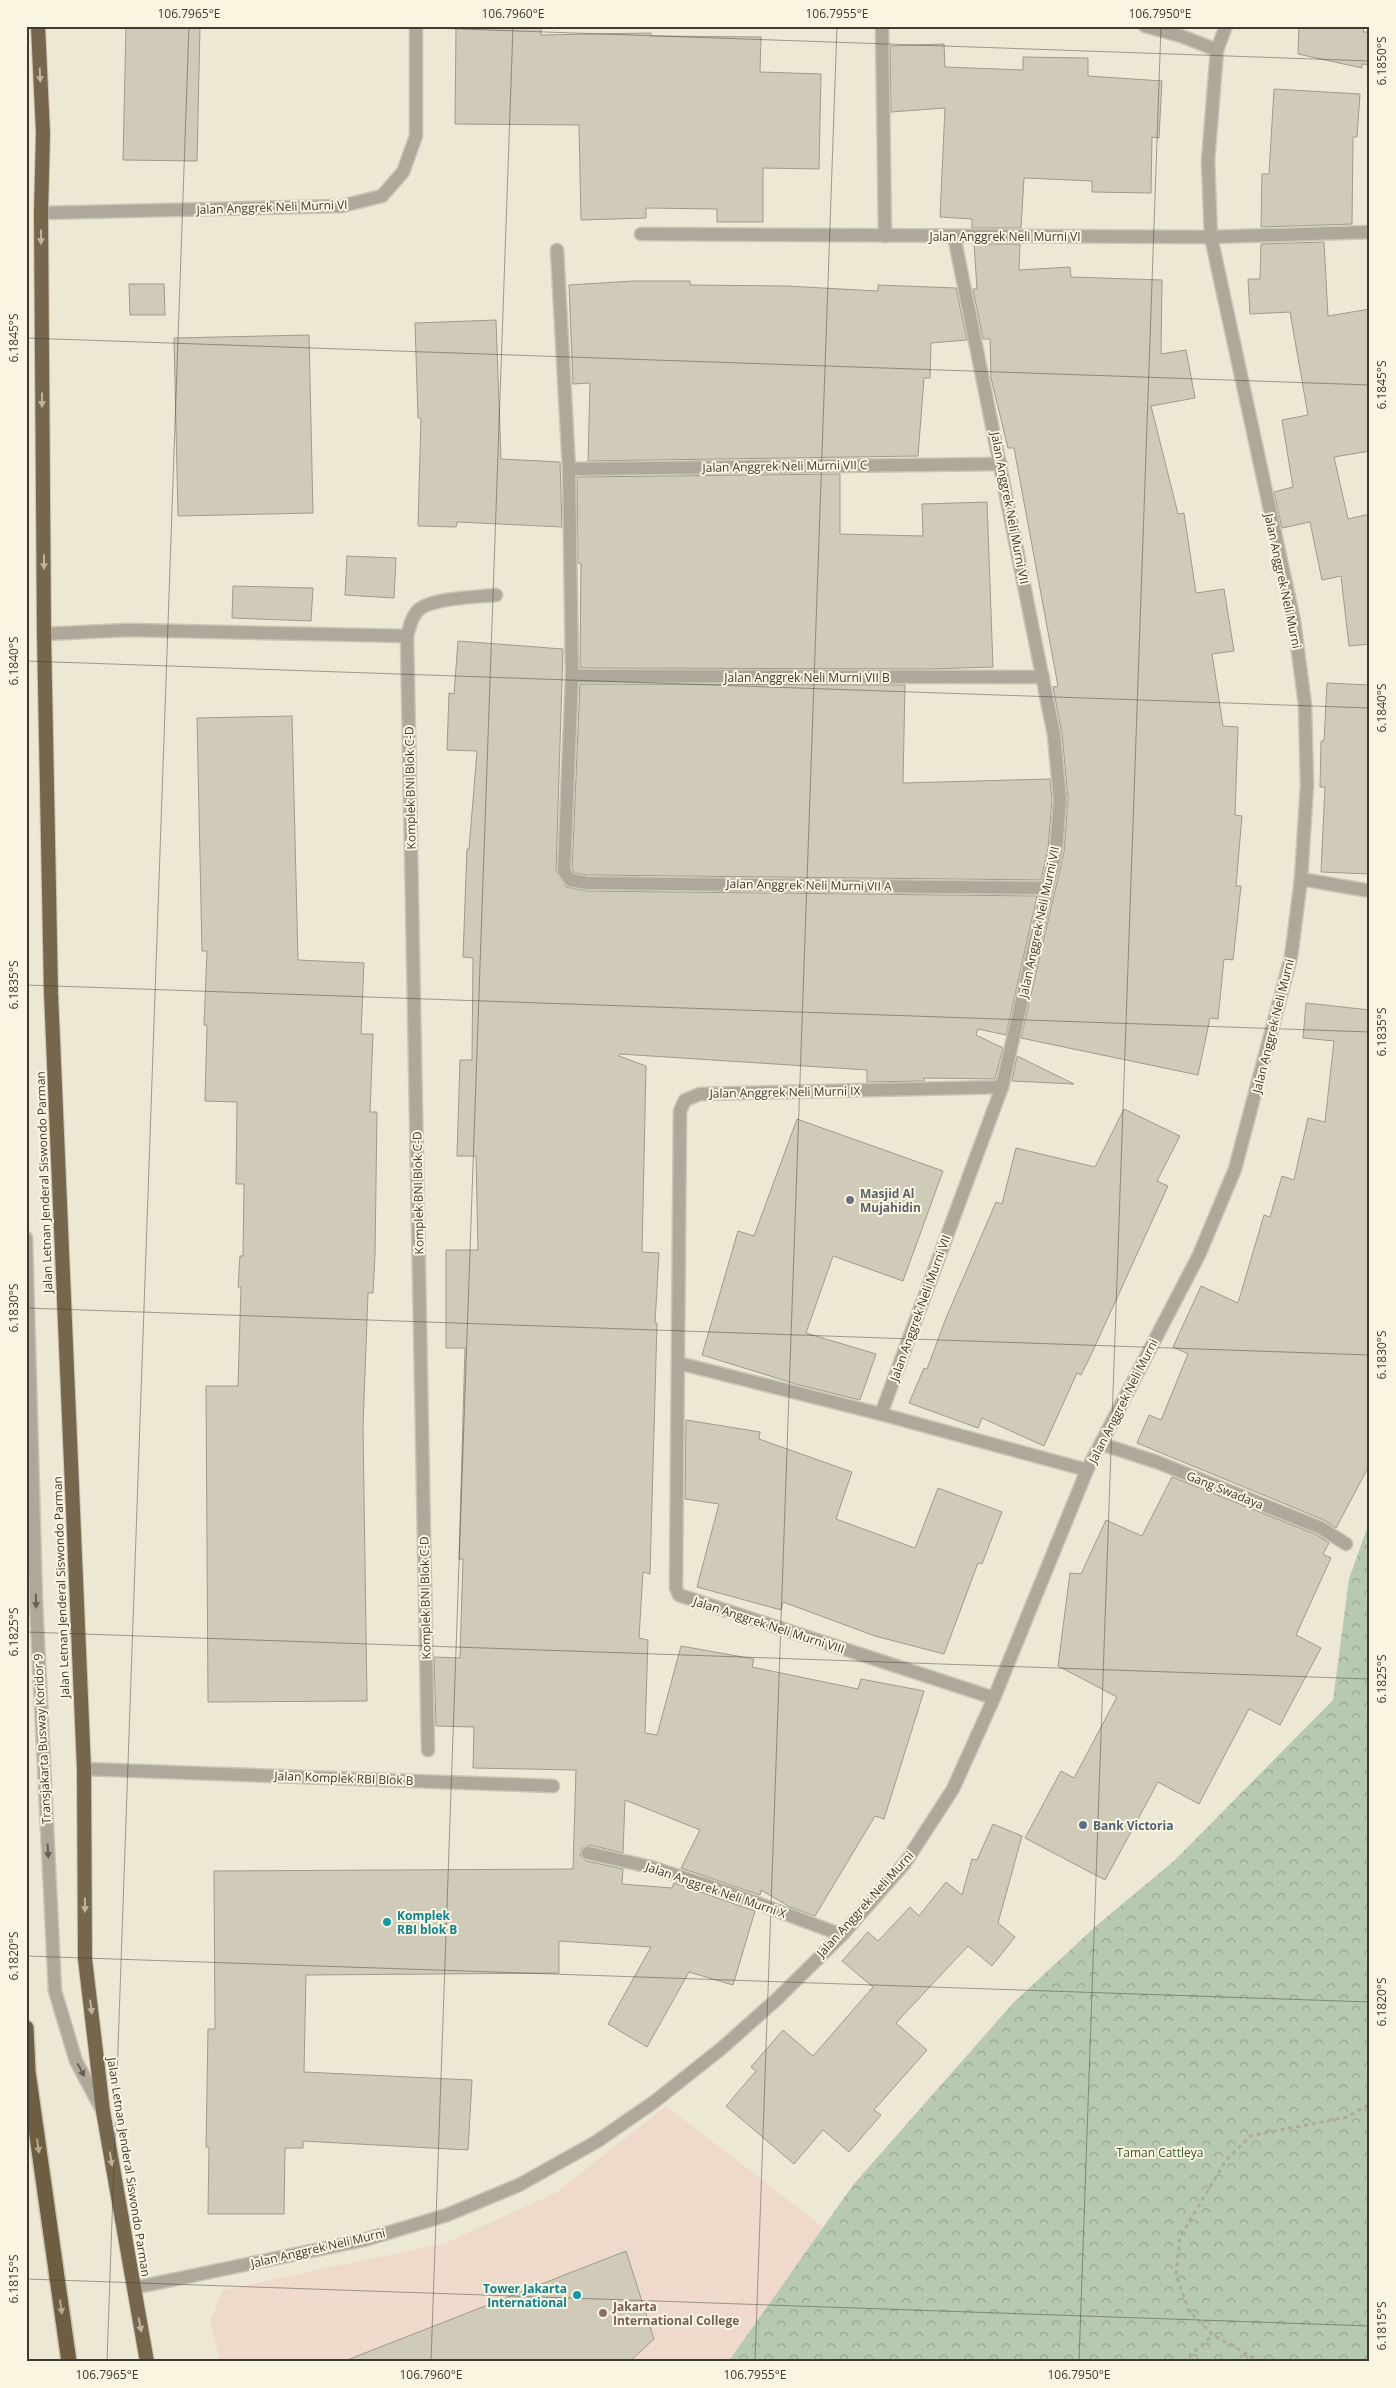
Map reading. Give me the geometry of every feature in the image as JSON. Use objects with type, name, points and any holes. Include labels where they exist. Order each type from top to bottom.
[{"type":"highway","name":"Jalan Letnan Jenderal Siswondo Parman","points":[[38,26],[43,133],[41,213],[44,634],[51,993],[84,1769],[85,1959],[103,2111],[147,2362]]},
{"type":"highway","points":[[26,2028],[28,2072],[69,2362]]},
{"type":"street","name":"Jalan Anggrek Neli Murni VI","points":[[41,213],[342,206],[382,196],[404,172],[416,136],[416,26]]},
{"type":"street","points":[[882,26],[885,236]]},
{"type":"street","points":[[1145,26],[1181,36],[1217,50]]},
{"type":"street","name":"Jalan Anggrek Neli Murni","points":[[133,2288],[364,2240],[447,2215],[519,2185],[596,2142],[654,2102],[722,2048],[842,1935],[905,1863],[953,1789],[994,1698],[1087,1470],[1198,1256],[1235,1169],[1291,957],[1301,878],[1307,785],[1305,705],[1294,621],[1211,237],[1208,162],[1217,50],[1226,26]]},
{"type":"street","name":"Jalan Anggrek Neli Murni VI","points":[[641,234],[1211,237],[1370,232]]},
{"type":"street","name":"Jalan Anggrek Neli Murni VII","points":[[882,1414],[1002,1087],[1056,850],[1060,800],[1054,735],[954,236]]},
{"type":"street","points":[[557,250],[569,468],[572,676]]},
{"type":"street","name":"Jalan Anggrek Neli Murni VII C","points":[[569,468],[1001,464]]},
{"type":"street","name":"Komplek BNI Blok C-D","points":[[428,1750],[407,636],[412,620],[421,608],[448,600],[496,595]]},
{"type":"street","points":[[44,634],[128,630],[407,636]]},
{"type":"street","name":"Jalan Anggrek Neli Murni VII B","points":[[572,676],[1043,677]]},
{"type":"street","name":"Jalan Anggrek Neli Murni VII A","points":[[572,676],[564,871],[570,880],[586,883],[1048,888]]},
{"type":"street","points":[[1301,878],[1370,891]]},
{"type":"street","name":"Jalan Anggrek Neli Murni IX","points":[[678,1364],[680,1110],[685,1100],[700,1094],[1002,1087]]},
{"type":"street","name":"Transjakarta Busway Koridor 9","points":[[26,1238],[36,1602],[55,1991],[76,2061],[103,2111]]},
{"type":"street","points":[[678,1364],[882,1414],[1087,1470]]},
{"type":"street","name":"Jalan Anggrek Neli Murni VIII","points":[[678,1364],[676,1588],[679,1595],[994,1698]]},
{"type":"street","name":"Gang Swadaya","points":[[1101,1444],[1157,1462],[1312,1525],[1346,1544]]},
{"type":"street","name":"Jalan Komplek RBI Blok B","points":[[84,1769],[553,1786]]},
{"type":"street","name":"Jalan Anggrek Neli Murni X","points":[[588,1854],[651,1867],[733,1894],[842,1935]]},
{"type":"path","points":[[1370,1877],[1368,1883],[1370,1900]]},
{"type":"path","points":[[1260,2362],[1213,2335],[1189,2311],[1176,2275],[1180,2236],[1224,2162],[1250,2136],[1347,2118],[1370,2104]]},
{"type":"path","points":[[1183,2362],[1213,2335]]},
{"type":"shaded area","points":[[666,2106],[823,2227],[728,2362],[221,2362],[210,2322],[223,2290],[446,2243],[557,2192]]},
{"type":"green space","name":"Taman Cattleya","points":[[1370,1520],[1370,2362],[728,2362],[853,2185],[1014,2002],[1096,1926],[1175,1860],[1333,1700],[1349,1579]]},
{"type":"building","points":[[126,26],[200,26],[197,161],[123,160]]},
{"type":"building","points":[[456,26],[541,26],[541,35],[651,33],[651,36],[761,37],[760,72],[821,74],[819,169],[763,168],[763,222],[717,222],[717,209],[646,208],[646,218],[581,220],[579,125],[455,124]]},
{"type":"building","points":[[1299,26],[1364,26],[1363,32],[1370,32],[1370,65],[1362,64],[1362,68],[1298,54]]},
{"type":"building","points":[[944,44],[945,67],[1023,70],[1023,57],[1088,58],[1088,76],[1162,81],[1159,138],[1152,137],[1151,193],[1092,192],[1092,181],[1024,178],[1021,228],[972,228],[972,219],[940,217],[945,108],[891,112],[890,46]]},
{"type":"building","points":[[1274,89],[1360,94],[1357,137],[1353,137],[1352,224],[1261,227],[1262,174],[1269,174]]},
{"type":"building","points":[[1324,242],[1328,316],[1370,309],[1370,451],[1334,457],[1348,519],[1370,514],[1370,644],[1349,646],[1341,576],[1322,580],[1310,522],[1282,528],[1274,492],[1293,487],[1282,420],[1308,415],[1290,312],[1250,314],[1248,279],[1260,279],[1261,244]]},
{"type":"building","points":[[974,244],[1020,244],[1019,270],[1070,267],[1071,277],[1162,280],[1161,354],[1186,350],[1195,398],[1151,406],[1178,514],[1184,513],[1196,593],[1224,589],[1234,651],[1212,654],[1223,726],[1238,727],[1235,815],[1242,816],[1236,886],[1241,886],[1233,960],[1224,959],[1218,1019],[1210,1018],[1198,1075],[1021,1038],[1064,852],[1068,799],[1062,734],[1053,687],[1058,686],[1014,448],[1008,448],[991,378],[990,339],[983,339],[973,289],[977,289]]},
{"type":"building","points":[[633,281],[690,281],[690,285],[786,286],[878,291],[878,285],[956,288],[967,340],[931,343],[930,378],[924,378],[918,456],[588,461],[590,383],[573,384],[569,285]]},
{"type":"building","points":[[129,284],[164,284],[165,315],[130,315]]},
{"type":"building","points":[[496,320],[501,459],[560,462],[562,527],[457,522],[456,527],[418,526],[421,418],[418,418],[415,323]]},
{"type":"building","points":[[309,335],[313,513],[178,516],[174,338]]},
{"type":"building","points":[[840,474],[840,534],[923,536],[922,504],[987,502],[993,667],[930,669],[580,668],[581,563],[578,563],[577,477]]},
{"type":"building","points":[[347,556],[396,558],[394,598],[345,595]]},
{"type":"building","points":[[233,586],[313,588],[311,621],[232,618]]},
{"type":"building","points":[[458,641],[563,649],[556,871],[566,887],[587,891],[1037,896],[1006,1035],[978,1029],[976,1035],[1003,1048],[995,1079],[924,1078],[924,1081],[867,1082],[867,1070],[620,1054],[619,1056],[646,1066],[642,1252],[659,1253],[655,1323],[657,1323],[650,1574],[643,1572],[639,1638],[648,1640],[645,1733],[657,1735],[681,1646],[754,1659],[752,1667],[858,1689],[861,1679],[924,1691],[884,1819],[875,1816],[815,1916],[790,1907],[761,1890],[760,1895],[681,1868],[700,1830],[625,1800],[623,1853],[590,1845],[582,1848],[580,1855],[586,1861],[623,1869],[622,1884],[672,1888],[674,1883],[755,1911],[733,1985],[689,1972],[647,2047],[608,2024],[651,1947],[559,1941],[559,1973],[306,1975],[304,2072],[472,2080],[468,2150],[303,2141],[303,2148],[285,2148],[284,2214],[208,2214],[209,2147],[206,2147],[208,2029],[215,2029],[214,1871],[573,1869],[576,1770],[473,1768],[474,1727],[436,1726],[434,1657],[460,1658],[463,1559],[459,1559],[465,1348],[446,1348],[446,1250],[478,1250],[476,1156],[457,1156],[460,1060],[472,1060],[473,958],[463,957],[467,849],[469,849],[477,751],[447,750],[449,693],[454,694]]},
{"type":"building","points":[[1327,683],[1370,685],[1370,874],[1321,872],[1325,787],[1320,787],[1321,741],[1324,741]]},
{"type":"building","points":[[580,684],[905,685],[903,783],[1050,779],[1052,800],[1048,849],[1041,880],[588,875],[575,873],[572,869]]},
{"type":"building","points":[[292,716],[298,960],[364,963],[361,1034],[373,1034],[370,1112],[377,1112],[375,1255],[373,1293],[368,1293],[363,1426],[367,1701],[208,1702],[206,1386],[238,1386],[241,1287],[238,1287],[240,1256],[243,1256],[244,1184],[236,1184],[237,1102],[205,1101],[207,1025],[204,1025],[207,951],[202,951],[197,718]]},
{"type":"building","points":[[1306,1003],[1370,1010],[1370,1464],[1336,1528],[1324,1520],[1137,1443],[1149,1415],[1161,1420],[1188,1354],[1173,1347],[1201,1286],[1238,1303],[1264,1215],[1270,1217],[1282,1176],[1294,1180],[1308,1118],[1325,1122],[1334,1041],[1303,1038]]},
{"type":"building","points":[[1017,1056],[1074,1084],[1012,1081]]},
{"type":"building","points":[[1124,1109],[1180,1136],[1157,1181],[1168,1186],[1091,1355],[1081,1375],[1077,1373],[1044,1446],[982,1418],[978,1428],[909,1403],[924,1368],[927,1369],[946,1318],[996,1202],[1002,1204],[1016,1148],[1095,1167]]},
{"type":"building","name":"Masjid Al Mujahidin","points":[[797,1119],[943,1171],[903,1281],[833,1256],[806,1333],[876,1354],[860,1400],[796,1384],[702,1355],[738,1231],[754,1236]]},
{"type":"building","points":[[686,1420],[760,1432],[759,1439],[852,1472],[836,1519],[915,1548],[938,1488],[1002,1512],[982,1564],[978,1563],[944,1654],[875,1636],[783,1602],[781,1610],[697,1587],[719,1504],[685,1499]]},
{"type":"building","points":[[1172,1477],[1317,1535],[1329,1543],[1323,1554],[1331,1558],[1296,1635],[1321,1648],[1280,1725],[1249,1709],[1199,1804],[1158,1782],[1105,1880],[1025,1838],[1061,1771],[1074,1778],[1117,1697],[1058,1666],[1070,1573],[1081,1574],[1106,1520],[1142,1536]]},
{"type":"building","points":[[993,1824],[1022,1836],[998,1923],[1015,1937],[992,1966],[968,1946],[896,2023],[927,2050],[874,2110],[881,2115],[849,2152],[823,2130],[794,2164],[726,2106],[756,2071],[751,2067],[783,2030],[813,2056],[873,1987],[842,1961],[868,1932],[878,1941],[910,1907],[919,1916],[946,1882],[962,1895],[972,1859],[977,1860]]},
{"type":"building","name":"Tower Jakarta International","points":[[626,2251],[654,2339],[629,2362],[348,2362],[347,2360]]},
{"type":"place","name":"Masjid Al Mujahidin","points":[[850,1200]]},
{"type":"place","name":"Bank Victoria","points":[[1083,1825]]},
{"type":"place","name":"Komplek RBI blok B","points":[[387,1922]]},
{"type":"place","name":"Tower Jakarta International","points":[[577,2295]]},
{"type":"place","name":"Jakarta International College","points":[[603,2313]]}]
